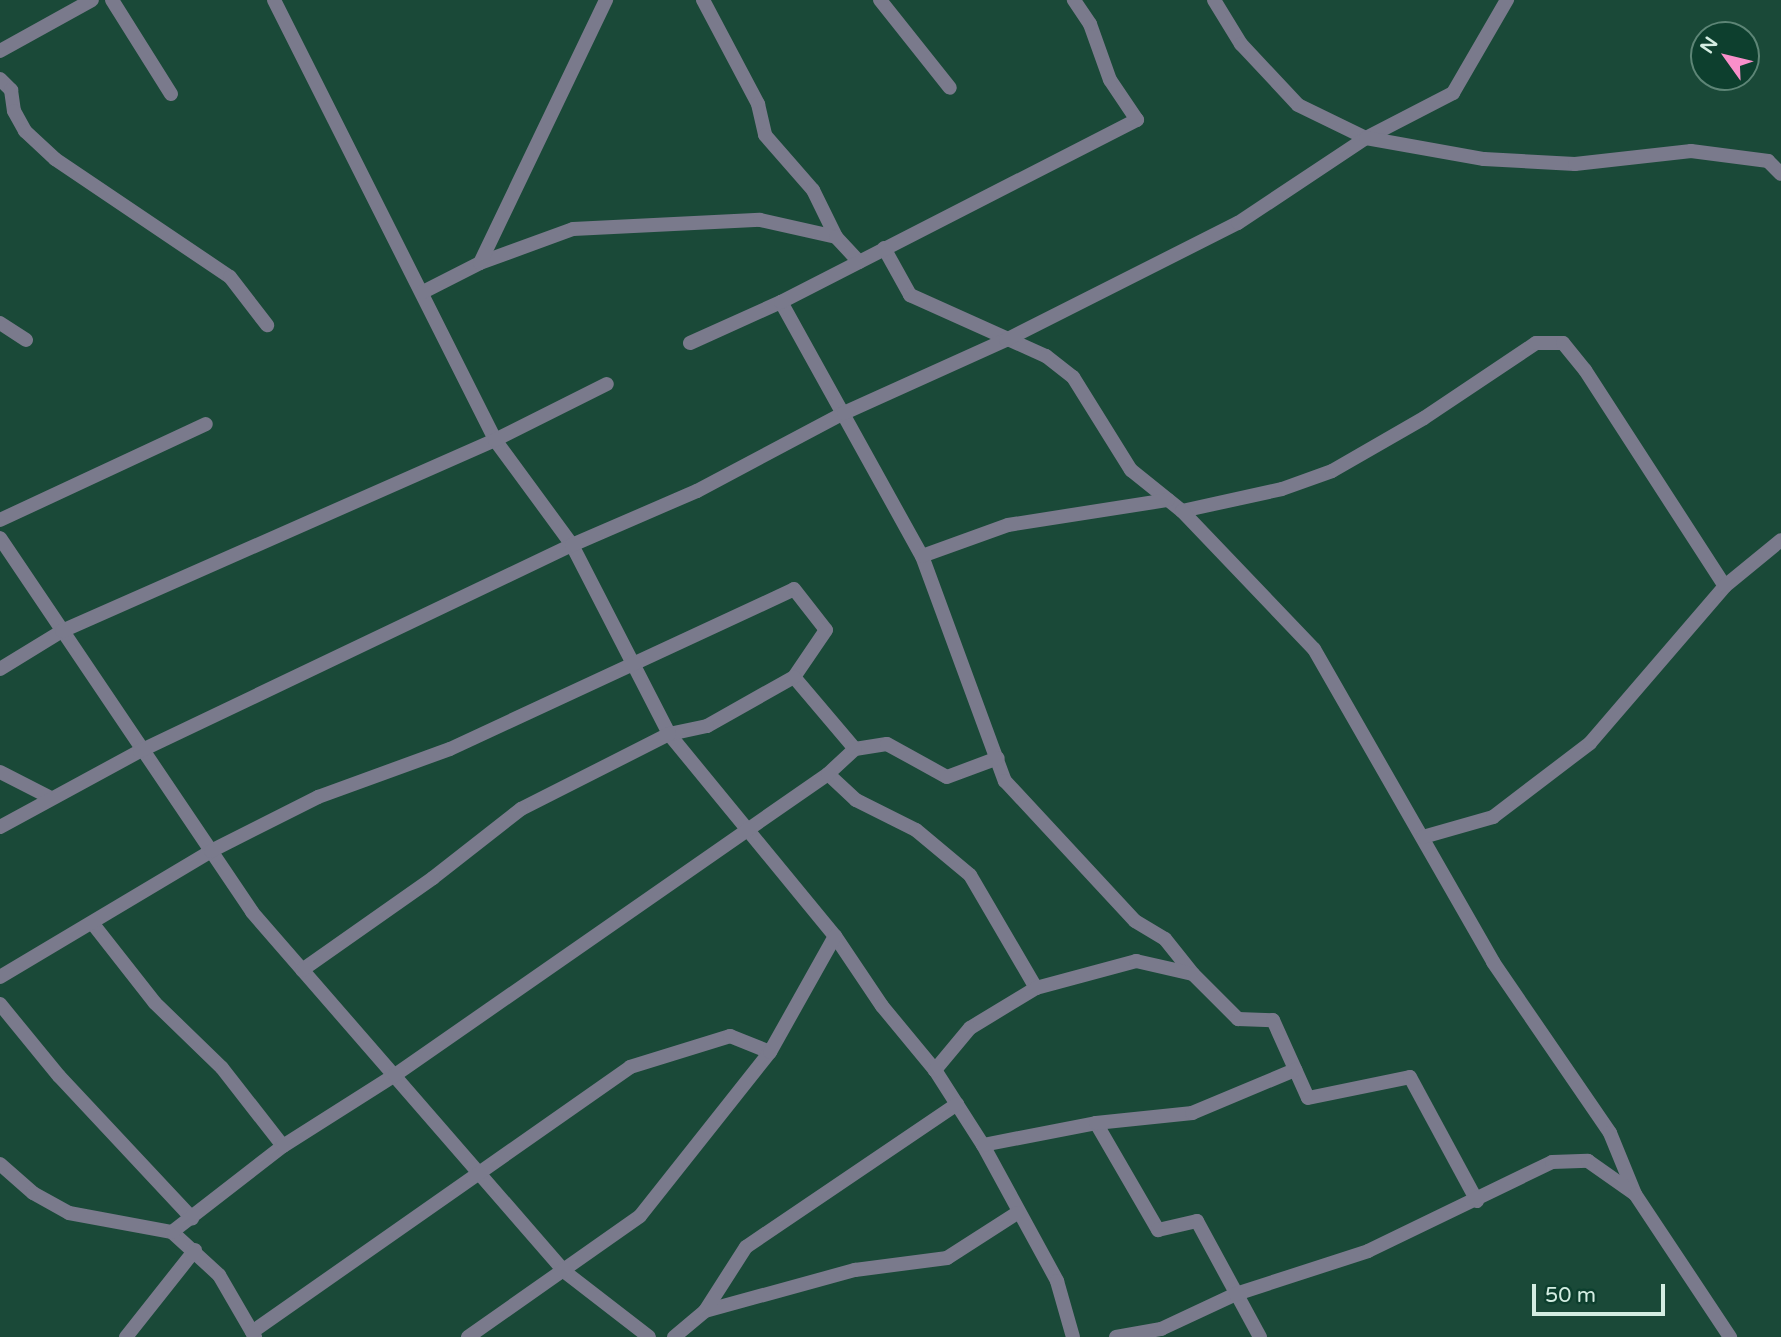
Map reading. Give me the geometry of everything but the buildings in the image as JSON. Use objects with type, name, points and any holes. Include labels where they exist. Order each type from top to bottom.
[{"type":"street","points":[[0,51],[92,0]]},
{"type":"street","points":[[113,0],[171,94]]},
{"type":"street","points":[[274,0],[495,440],[572,545],[669,734],[835,936],[882,1006],[935,1070],[983,1145],[1017,1213],[1056,1281],[1073,1337]]},
{"type":"street","points":[[480,263],[606,0]]},
{"type":"street","points":[[704,0],[758,104],[765,135],[813,190],[836,237],[859,262]]},
{"type":"street","points":[[880,0],[950,88]]},
{"type":"street","points":[[690,343],[781,302],[1137,120],[1110,80],[1090,24],[1074,0]]},
{"type":"street","points":[[1214,0],[1241,44],[1298,105],[1366,138],[1484,159],[1575,164],[1691,151],[1768,161],[1781,174]]},
{"type":"street","points":[[0,827],[140,751],[572,545],[696,491],[844,413],[1006,340],[1238,223],[1366,138],[1453,93],[1507,0]]},
{"type":"street","points":[[0,79],[11,90],[14,111],[25,131],[55,159],[230,277],[267,325]]},
{"type":"street","points":[[423,292],[480,263],[573,229],[760,220],[836,237]]},
{"type":"street","points":[[884,248],[910,295],[1046,356],[1073,377],[1131,470],[1182,511],[1314,649],[1493,962],[1610,1133],[1635,1194],[1730,1337]]},
{"type":"street","points":[[781,302],[922,556],[1005,781],[1136,921],[1166,939],[1193,974],[1238,1019],[1273,1020],[1308,1098],[1410,1077],[1477,1201]]},
{"type":"street","points":[[0,323],[26,340]]},
{"type":"street","points":[[1182,511],[1282,489],[1332,471],[1424,418],[1536,343],[1563,343],[1585,370],[1725,586]]},
{"type":"street","points":[[0,669],[62,631],[495,440],[607,384]]},
{"type":"street","points":[[0,520],[206,424]]},
{"type":"street","points":[[922,556],[1008,525],[1168,500]]},
{"type":"street","points":[[0,538],[140,751],[252,912],[481,1172],[565,1272],[649,1337]]},
{"type":"street","points":[[1423,837],[1493,817],[1590,743],[1725,586],[1781,540]]},
{"type":"street","points":[[0,977],[93,924],[211,850],[318,797],[450,749],[794,589],[826,630],[794,677],[707,726],[669,734],[521,809],[433,878],[302,970]]},
{"type":"street","points":[[794,677],[855,749]]},
{"type":"street","points":[[172,1232],[283,1146],[395,1074],[747,827],[828,774],[855,749],[887,744],[947,777],[998,758]]},
{"type":"street","points":[[0,772],[51,798]]},
{"type":"street","points":[[828,774],[856,800],[915,830],[970,875],[1036,988]]},
{"type":"street","points":[[93,924],[155,1003],[222,1068],[283,1146]]},
{"type":"street","points":[[468,1337],[565,1272],[640,1216],[770,1052],[835,936]]},
{"type":"street","points":[[935,1070],[970,1028],[1036,988],[1136,961],[1193,974]]},
{"type":"street","points":[[0,1004],[59,1076],[192,1218]]},
{"type":"street","points":[[0,1164],[33,1193],[69,1213],[172,1232],[195,1250],[219,1275],[253,1334],[630,1067],[730,1036],[770,1052]]},
{"type":"street","points":[[983,1145],[1096,1123],[1192,1113],[1296,1070]]},
{"type":"street","points":[[674,1337],[705,1311],[746,1247],[957,1104]]},
{"type":"street","points":[[1096,1123],[1158,1230],[1197,1221],[1260,1337]]},
{"type":"street","points":[[1116,1337],[1163,1333],[1236,1294],[1368,1251],[1477,1201],[1552,1162],[1588,1161],[1635,1194]]},
{"type":"street","points":[[705,1311],[855,1270],[947,1258],[1017,1213]]},
{"type":"street","points":[[127,1337],[195,1250]]}]
